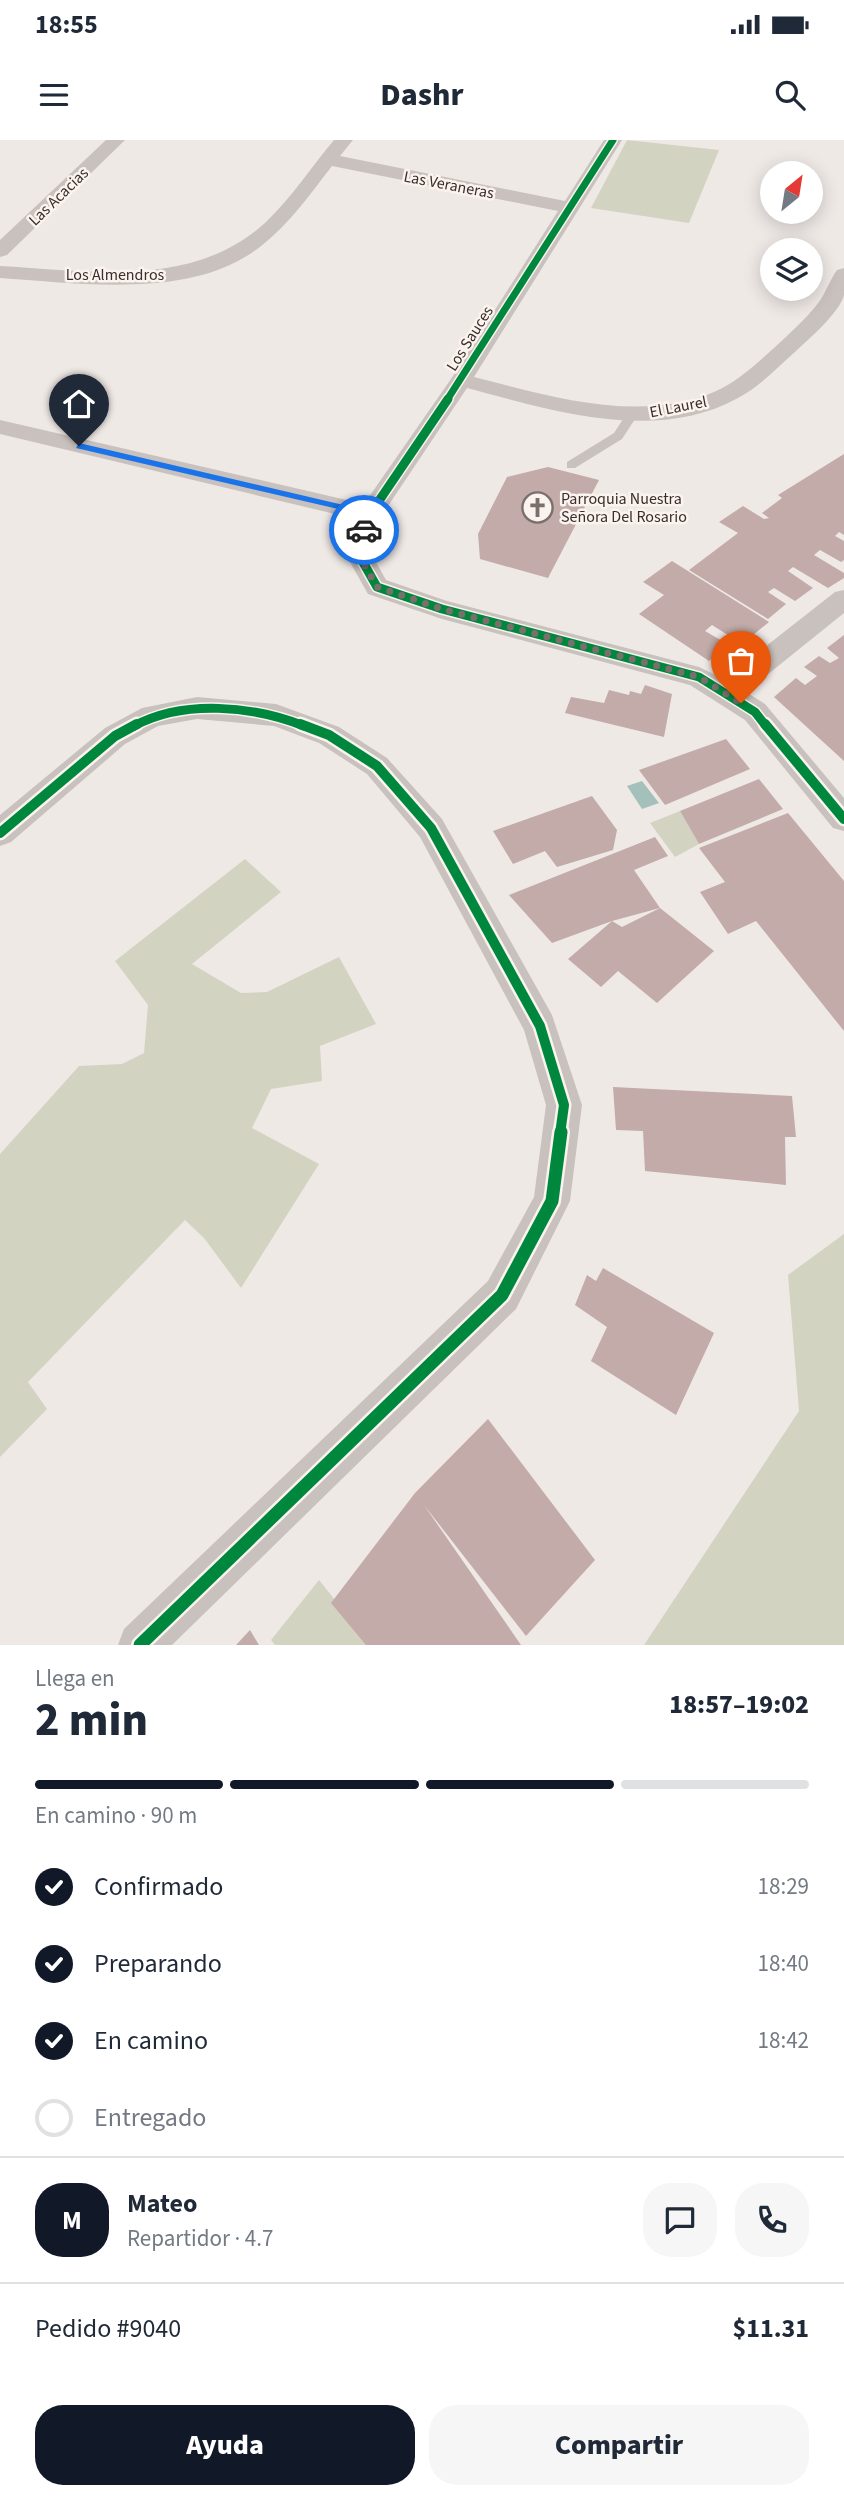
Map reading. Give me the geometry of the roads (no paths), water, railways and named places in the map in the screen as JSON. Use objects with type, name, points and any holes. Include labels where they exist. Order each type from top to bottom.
[{"type":"street","name":"Las Acacias","points":[[0,251],[116,140]]},
{"type":"street","name":"Los Almendros","points":[[0,272],[145,277],[209,267],[253,243],[273,227],[344,140]]},
{"type":"street","name":"Los Sauces","points":[[613,140],[461,380],[369,514],[359,555],[377,587],[442,609],[699,677],[726,693]]},
{"type":"street","name":"Las Veraneras","points":[[327,159],[570,208]]},
{"type":"street","name":"El Laurel","points":[[461,380],[579,409],[633,413],[676,410],[723,396],[762,370],[816,322],[844,274]]},
{"type":"street","points":[[0,428],[369,514]]},
{"type":"street","points":[[844,599],[726,693],[755,712],[844,819]]},
{"type":"street","points":[[0,832],[115,736],[152,716],[197,708],[276,715],[329,734],[377,766],[431,828],[540,1026],[564,1105],[552,1201],[502,1295],[140,1645]]},
{"type":"lane","points":[[571,465],[618,436],[633,413]]},
{"type":"water","points":[[642,781],[659,803],[642,809],[627,786]]},
{"type":"place","name":"Parroquia Nuestra Señora Del Rosario","points":[[538,507]]}]
